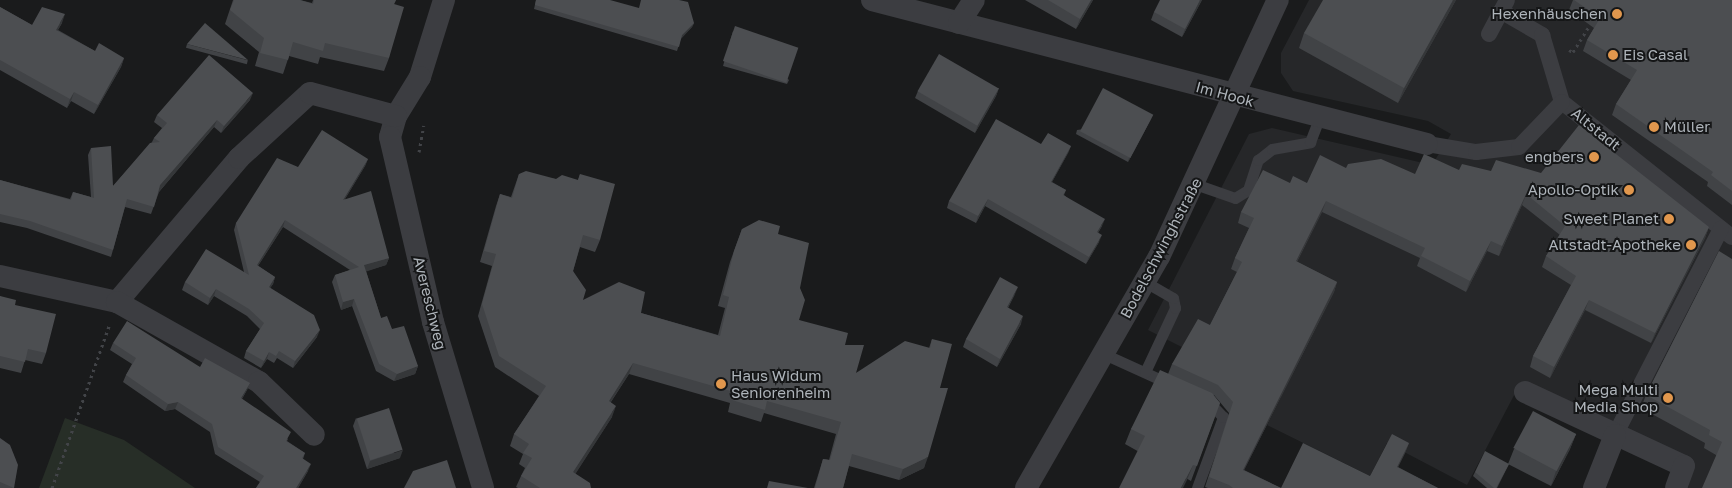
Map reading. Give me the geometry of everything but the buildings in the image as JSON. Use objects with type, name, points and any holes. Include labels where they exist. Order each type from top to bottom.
[{"type":"street","name":"Avereschweg","points":[[444,0],[420,77],[396,116],[390,137],[433,322],[483,488]]},
{"type":"street","name":"Im Hook","points":[[872,0],[1319,118],[1427,144],[1476,152],[1519,147],[1562,102]]},
{"type":"street","points":[[959,23],[974,0]]},
{"type":"street","name":"Bodelschwinghstraße","points":[[1026,488],[1145,282],[1237,97],[1278,0]]},
{"type":"street","points":[[1489,34],[1504,5],[1542,35]]},
{"type":"street","name":"Altstadt","points":[[1542,35],[1562,102],[1727,233],[1615,435]]},
{"type":"street","points":[[117,302],[239,158],[310,93],[396,116]]},
{"type":"street","points":[[0,276],[117,302],[259,382],[314,436]]},
{"type":"street","points":[[1525,392],[1684,466],[1676,488]]},
{"type":"street","points":[[1594,488],[1615,435]]},
{"type":"lane","points":[[1195,184],[1235,198],[1248,190],[1258,160],[1272,149],[1310,142],[1319,118]]},
{"type":"lane","points":[[1145,282],[1173,298],[1175,308],[1145,372]]},
{"type":"lane","points":[[1104,354],[1211,402],[1223,417],[1197,488]]},
{"type":"path","points":[[1542,35],[1574,52],[1597,15]]},
{"type":"path","points":[[52,488],[117,302]]},
{"type":"shaded area","points":[[1309,0],[1732,0],[1732,488],[1688,488],[1694,463],[1521,382],[1467,485],[1387,443],[1370,476],[1267,425],[1281,397],[1148,330],[1249,134],[1272,128],[1432,165],[1451,134],[1428,121],[1293,91],[1281,73],[1281,53]]},
{"type":"shaded area","points":[[65,418],[124,440],[195,488],[39,488]]},
{"type":"place","name":"Hexenhäuschen","points":[[1617,14]]},
{"type":"place","name":"Eis Casal","points":[[1613,55]]},
{"type":"place","name":"Müller","points":[[1654,127]]},
{"type":"place","name":"engbers","points":[[1594,157]]},
{"type":"place","name":"Apollo-Optik","points":[[1629,190]]},
{"type":"place","name":"Sweet Planet","points":[[1669,219]]},
{"type":"place","name":"Altstadt-Apotheke","points":[[1691,245]]},
{"type":"place","name":"Haus Widum Seniorenheim","points":[[721,384]]},
{"type":"place","name":"Mega Multi Media Shop","points":[[1668,398]]}]
